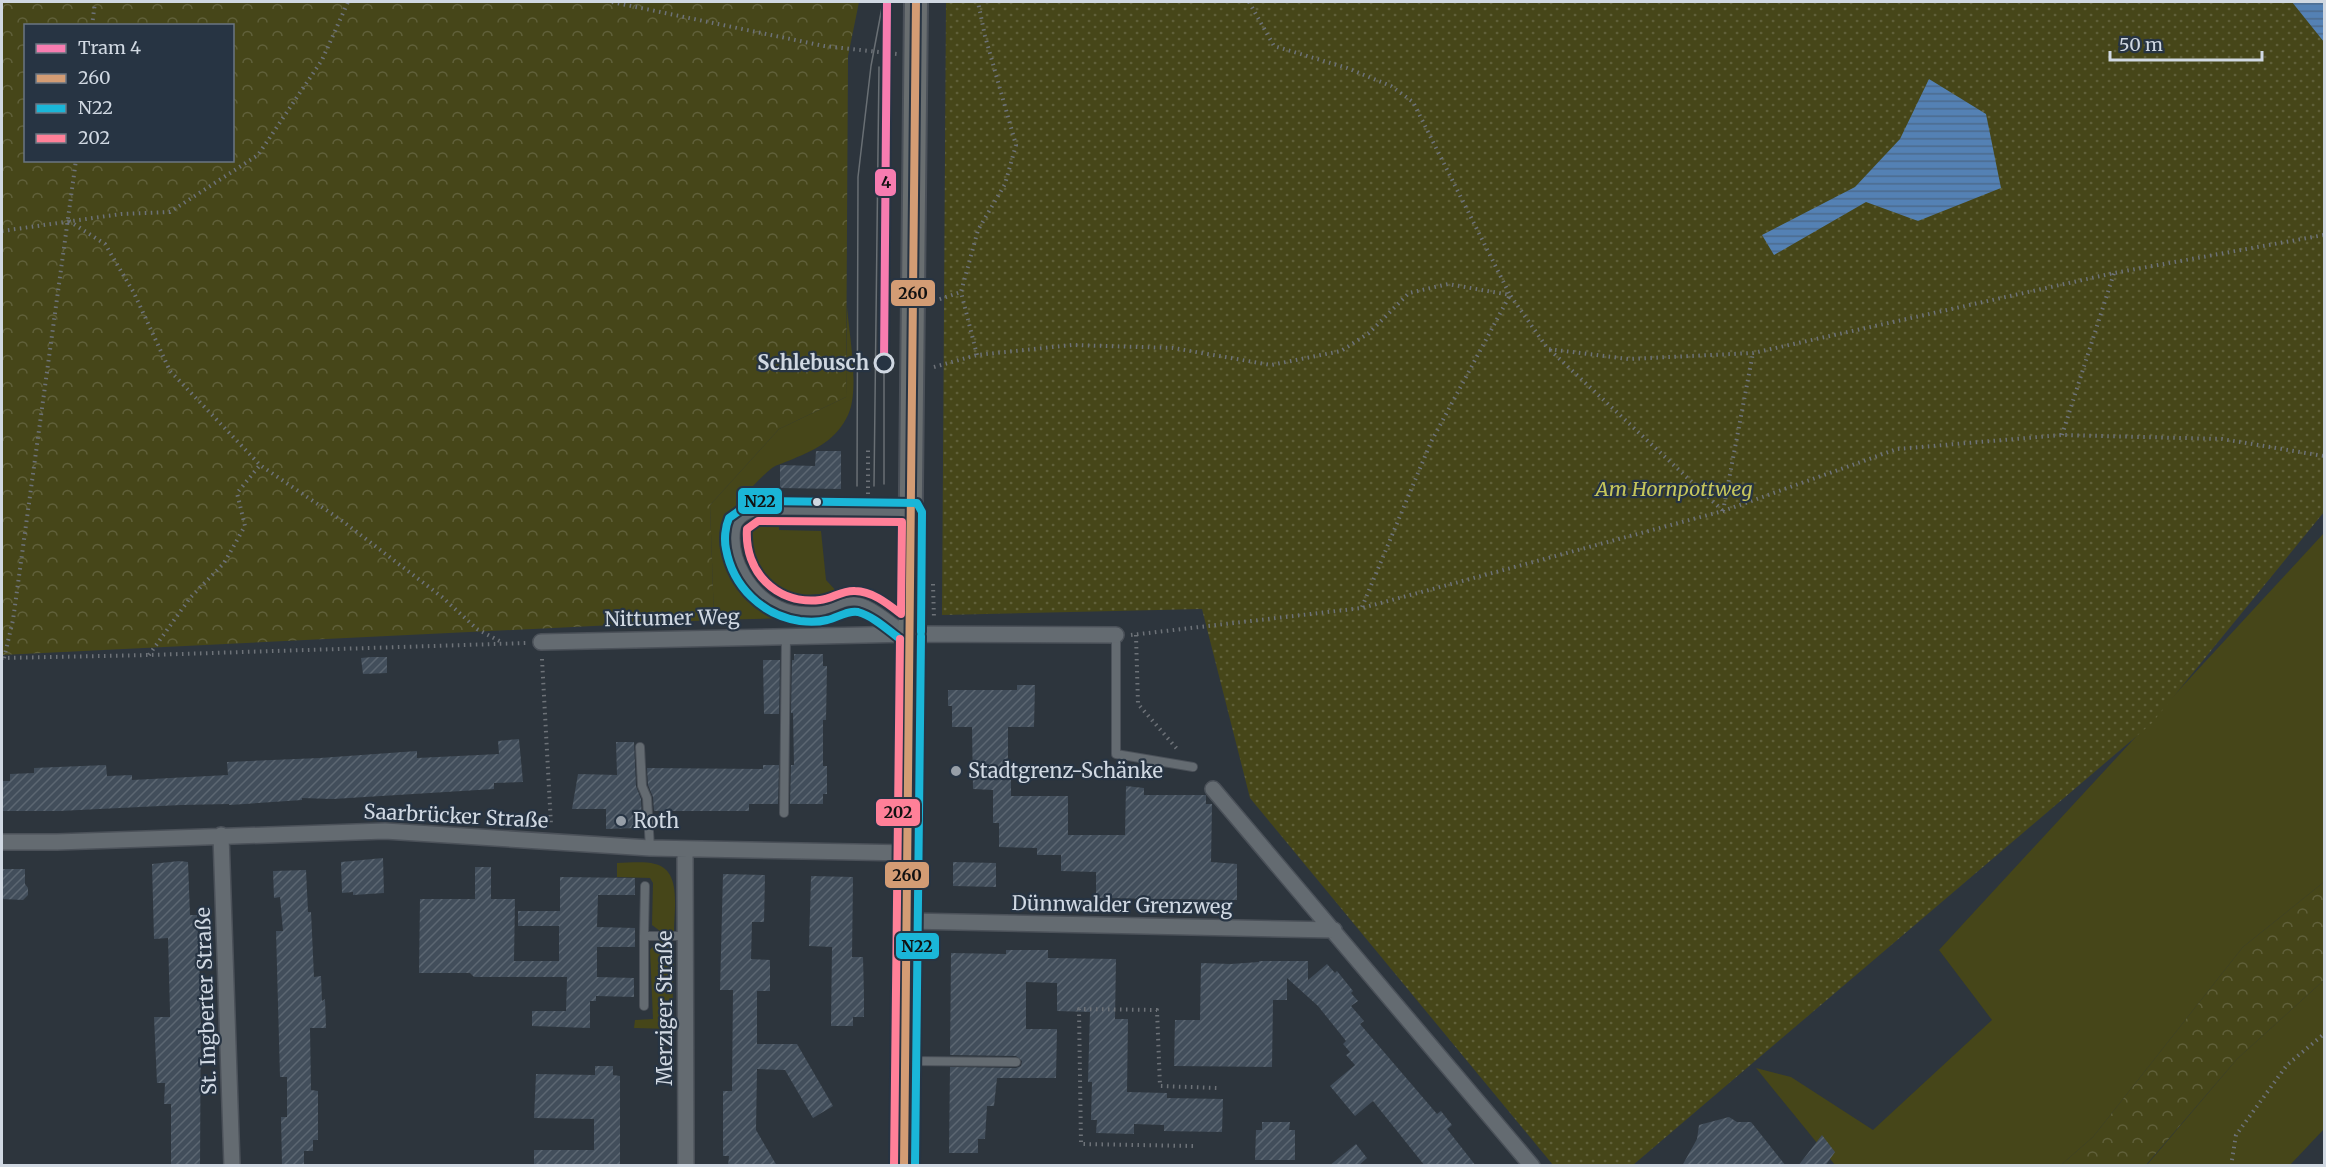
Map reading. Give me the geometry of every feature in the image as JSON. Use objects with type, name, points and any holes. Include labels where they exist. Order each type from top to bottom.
[{"type":"main road","points":[[904,1166],[911,591],[902,512],[916,2]]},
{"type":"street","points":[[911,634],[1116,635]]},
{"type":"street","name":"Nittumer Weg","points":[[541,642],[911,634]]},
{"type":"street","points":[[1213,789],[1532,1166]]},
{"type":"street","name":"Saarbrücker Straße","points":[[2,842],[385,831],[650,848],[909,853]]},
{"type":"street","name":"St. Ingberter Straße","points":[[221,835],[232,1166]]},
{"type":"street","name":"Merziger Straße","points":[[685,849],[686,1166]]},
{"type":"street","name":"Dünnwalder Grenzweg","points":[[908,921],[1334,930]]},
{"type":"lane","points":[[902,512],[754,511],[737,524],[736,549],[745,574],[762,594],[778,605],[800,611],[823,611],[845,602],[859,602],[911,634]]},
{"type":"lane","points":[[1116,635],[1116,754],[1193,767]]},
{"type":"lane","points":[[784,813],[786,636]]},
{"type":"lane","points":[[640,747],[642,786],[647,798],[650,848]]},
{"type":"lane","points":[[644,1006],[645,886]]},
{"type":"lane","points":[[644,936],[685,936]]},
{"type":"lane","points":[[907,1061],[1016,1062]]},
{"type":"path","points":[[92,24],[95,2]]},
{"type":"path","points":[[2,231],[121,214],[170,212],[258,155],[322,60],[348,2]]},
{"type":"path","points":[[612,2],[824,46],[887,54],[916,55]]},
{"type":"path","points":[[977,355],[961,292],[978,230],[1005,184],[1016,145],[985,36],[978,2]]},
{"type":"path","points":[[1249,2],[1274,46],[1347,68],[1391,86],[1413,102],[1510,295],[1548,349],[1723,511]]},
{"type":"path","points":[[69,221],[105,244],[134,293],[170,371],[260,465],[341,520],[442,597],[477,629],[503,643],[149,656],[3,658],[13,620],[76,162]]},
{"type":"path","points":[[1548,349],[1628,359],[1753,353],[2114,273],[2325,235]]},
{"type":"path","points":[[2062,435],[2114,273]]},
{"type":"path","points":[[934,367],[977,355],[1072,345],[1173,348],[1271,365],[1341,351],[1369,333],[1409,293],[1448,284],[1510,295]]},
{"type":"path","points":[[934,301],[961,292]]},
{"type":"path","points":[[1362,608],[1431,442],[1510,295]]},
{"type":"path","points":[[1723,511],[1753,353]]},
{"type":"path","points":[[1116,635],[1136,635],[1362,608],[1723,511],[1897,449],[2062,435],[2222,439],[2325,456]]},
{"type":"path","points":[[867,511],[868,446]]},
{"type":"path","points":[[149,656],[190,598],[224,563],[245,526],[237,493],[260,465]]},
{"type":"path","points":[[1136,635],[1138,704],[1193,767]]},
{"type":"path","points":[[541,642],[546,756],[553,841]]},
{"type":"path","points":[[1193,1146],[1082,1144],[1079,1009],[1156,1010],[1160,1086],[1218,1088]]},
{"type":"path","points":[[2231,1166],[2236,1135],[2287,1065],[2325,1034]]},
{"type":"green space","points":[[2,2],[859,2],[848,56],[846,397],[779,429],[710,505],[714,620],[2,655]]},
{"type":"green space","name":"Am Hornpottweg","points":[[946,2],[2324,2],[2324,512],[2152,723],[1633,1165],[1553,1165],[1250,798],[1202,609],[942,615]]},
{"type":"green space","points":[[847,306],[853,377],[853,391],[848,415],[838,431],[825,442],[766,473],[728,516],[721,531],[720,541],[731,578],[747,596],[759,605],[772,611],[801,614],[860,610],[865,616],[714,620],[710,505],[779,429],[846,397]]},
{"type":"green space","points":[[768,520],[779,521],[779,530],[821,531],[826,580],[838,593],[816,599],[802,599],[789,595],[764,577],[749,552],[749,540],[755,529]]},
{"type":"green space","points":[[2324,533],[2324,882],[2243,947],[2093,1137],[2061,1165],[1835,1165],[1756,1068],[1791,1077],[1873,1130],[1992,1020],[1939,950]]},
{"type":"green space","points":[[641,862],[664,868],[673,882],[675,892],[674,931],[660,931],[652,925],[653,883],[650,878],[617,877],[617,863]]},
{"type":"green space","points":[[2324,882],[2324,980],[2237,1059],[2146,1165],[2061,1165],[2093,1137],[2243,947]]},
{"type":"green space","points":[[663,940],[674,944],[672,1029],[634,1028],[635,1020],[653,1019],[650,950],[657,942]]},
{"type":"green space","points":[[2324,980],[2324,1129],[2290,1165],[2146,1166],[2237,1059]]},
{"type":"water","points":[[2292,2],[2324,2],[2324,42]]},
{"type":"water","points":[[1929,79],[1986,114],[2001,188],[1918,221],[1866,202],[1774,255],[1762,235],[1855,187],[1900,139]]},
{"type":"building","points":[[816,451],[841,451],[841,489],[780,488],[780,465],[815,466]]},
{"type":"building","points":[[794,654],[823,654],[823,666],[827,666],[826,720],[823,720],[823,766],[827,766],[827,794],[823,794],[823,804],[790,804],[791,765],[794,765],[793,713],[791,713]]},
{"type":"building","points":[[387,657],[387,673],[363,674],[361,658]]},
{"type":"building","points":[[763,660],[780,660],[779,714],[764,714]]},
{"type":"building","points":[[1017,685],[1035,685],[1034,727],[1008,727],[1008,779],[1011,779],[1011,796],[1068,796],[1068,835],[1125,835],[1126,786],[1144,788],[1144,795],[1206,795],[1206,804],[1212,804],[1211,862],[1237,864],[1237,900],[1096,898],[1096,872],[1061,871],[1061,855],[1037,855],[1037,848],[999,847],[999,823],[993,823],[993,790],[973,789],[972,727],[952,727],[952,706],[948,706],[948,690],[1017,690]]},
{"type":"building","points":[[519,739],[523,782],[494,783],[494,789],[333,799],[302,798],[302,800],[229,805],[2,811],[2,781],[10,781],[10,774],[34,773],[34,768],[106,765],[107,776],[132,775],[132,780],[228,775],[227,762],[417,751],[417,758],[499,754],[498,741]]},
{"type":"building","points":[[616,742],[634,742],[636,786],[641,799],[642,822],[636,821],[636,828],[606,829],[606,809],[572,809],[578,774],[617,775]]},
{"type":"building","points":[[763,765],[779,765],[778,804],[749,804],[749,811],[654,811],[647,768],[763,769]]},
{"type":"building","points":[[383,858],[384,893],[353,895],[353,892],[342,893],[341,862]]},
{"type":"building","points":[[188,862],[190,915],[197,915],[201,1000],[200,1166],[171,1166],[171,1104],[164,1104],[165,1083],[157,1083],[154,1017],[170,1017],[170,1012],[168,938],[154,939],[152,864]]},
{"type":"building","points":[[953,862],[996,863],[996,887],[953,886]]},
{"type":"building","points":[[475,867],[491,867],[491,899],[515,899],[514,961],[559,961],[559,926],[518,926],[518,911],[560,911],[560,877],[635,878],[635,895],[598,895],[597,927],[635,928],[635,947],[597,947],[597,977],[634,978],[634,997],[596,996],[596,1001],[590,1001],[590,1028],[532,1026],[532,1011],[566,1011],[567,977],[474,977],[470,973],[419,973],[420,899],[475,899]]},
{"type":"building","points":[[2,869],[25,869],[28,895],[23,900],[2,899]]},
{"type":"building","points":[[306,870],[308,912],[311,912],[314,977],[321,976],[322,1001],[325,999],[326,1028],[310,1028],[311,1090],[318,1091],[318,1140],[313,1140],[313,1151],[304,1151],[304,1166],[282,1166],[281,1117],[287,1117],[287,1077],[280,1077],[276,931],[283,931],[280,897],[274,898],[273,871]]},
{"type":"building","points":[[723,874],[765,875],[764,922],[752,922],[751,959],[770,960],[770,991],[757,991],[757,1044],[797,1044],[833,1106],[813,1118],[785,1070],[757,1069],[756,1130],[777,1166],[728,1166],[729,1156],[723,1156],[723,1091],[732,1091],[733,990],[720,990]]},
{"type":"building","points":[[811,876],[853,877],[852,957],[863,957],[864,1017],[853,1017],[853,1026],[831,1026],[832,947],[809,946]]},
{"type":"building","points":[[1006,950],[1048,950],[1048,958],[1116,959],[1115,1019],[1128,1019],[1127,1092],[1167,1093],[1167,1098],[1223,1099],[1222,1132],[1164,1131],[1164,1125],[1134,1124],[1134,1134],[1096,1133],[1097,1120],[1091,1120],[1092,1082],[1088,1082],[1090,1012],[1057,1011],[1057,983],[1026,982],[1026,1029],[1057,1029],[1056,1078],[997,1078],[994,1106],[987,1106],[985,1139],[978,1139],[978,1153],[949,1153],[950,1067],[1016,1068],[1021,1066],[1022,1061],[1016,1056],[950,1055],[951,953],[1006,954]]},
{"type":"building","points":[[1259,961],[1308,961],[1308,980],[1327,964],[1335,973],[1337,971],[1358,1001],[1351,1006],[1364,1021],[1360,1024],[1437,1114],[1441,1111],[1452,1125],[1447,1129],[1476,1166],[1425,1166],[1373,1101],[1355,1116],[1330,1086],[1355,1065],[1346,1055],[1350,1052],[1343,1044],[1346,1041],[1318,1006],[1287,978],[1287,1000],[1273,1000],[1272,1067],[1174,1066],[1175,1020],[1200,1020],[1201,963],[1231,964]]},
{"type":"building","points":[[595,1066],[613,1066],[613,1075],[620,1076],[620,1166],[534,1166],[534,1150],[594,1150],[594,1119],[534,1118],[536,1074],[595,1075]]},
{"type":"building","points":[[1729,1117],[1737,1122],[1751,1122],[1786,1166],[1682,1166],[1697,1139],[1699,1125]]},
{"type":"building","points":[[1262,1122],[1290,1122],[1289,1130],[1295,1130],[1295,1160],[1255,1160],[1256,1130],[1262,1130]]},
{"type":"building","points":[[1822,1135],[1835,1152],[1825,1166],[1798,1166]]},
{"type":"building","points":[[1356,1144],[1367,1158],[1358,1166],[1329,1166]]},
{"type":"tram line","points":[[857,486],[858,177],[871,66],[883,2]]},
{"type":"tram line","name":"4","points":[[884,363],[887,2]]},
{"type":"tram line","points":[[874,486],[879,67]]},
{"type":"tram line","points":[[884,363],[884,484]]},
{"type":"transit line","name":"260","points":[[904,1166],[916,2]]},
{"type":"transit line","name":"N22","points":[[900,639],[875,620],[858,612],[814,622],[786,618],[762,606],[742,587],[730,563],[725,542],[729,518],[753,501],[917,503],[922,512],[921,632]]},
{"type":"transit line","name":"202","points":[[758,521],[902,522],[901,614],[868,593],[850,591],[820,600],[804,600],[777,591],[757,571],[751,559],[747,544],[747,529],[758,521]]},
{"type":"transit line","name":"N22","points":[[915,1166],[921,636]]},
{"type":"transit line","name":"202","points":[[894,1166],[900,639]]},
{"type":"place","name":"Schlebusch","points":[[884,363]]},
{"type":"place","name":"Stadtgrenz-Schänke","points":[[956,771]]},
{"type":"place","name":"Roth","points":[[621,821]]}]
